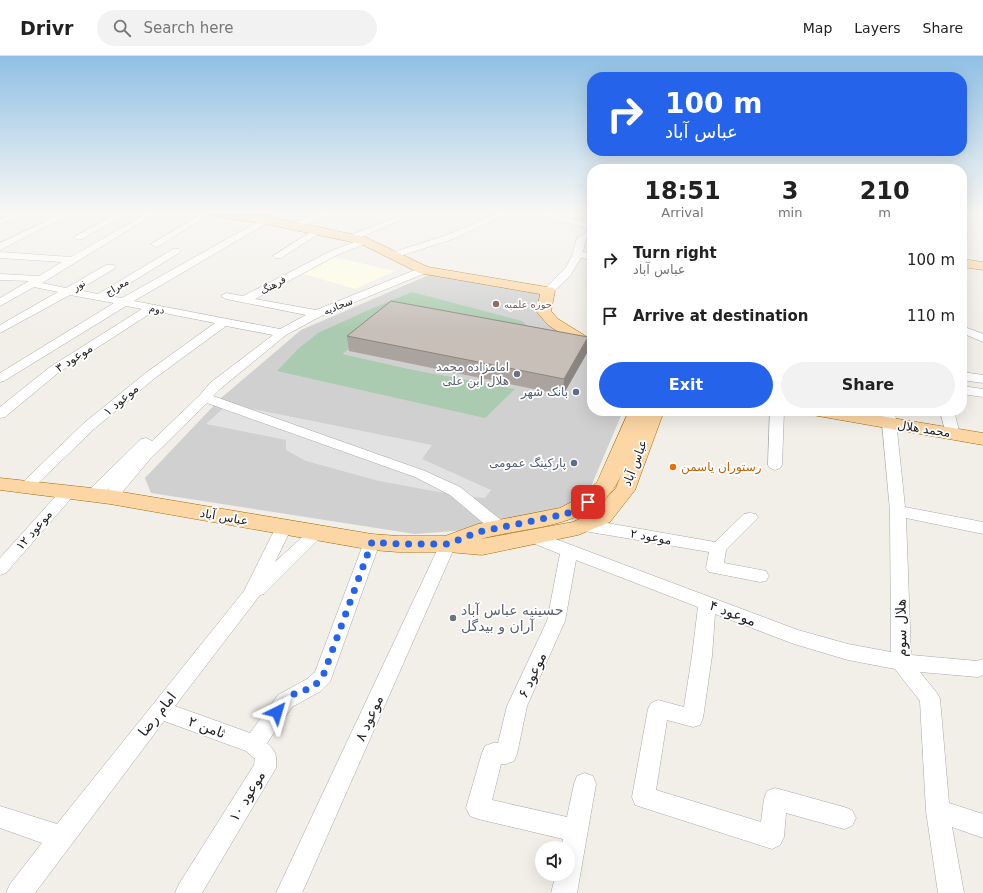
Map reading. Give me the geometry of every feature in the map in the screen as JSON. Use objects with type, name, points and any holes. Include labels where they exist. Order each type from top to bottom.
[{"type":"main road","points":[[388,252],[424,270],[548,291],[544,312],[553,322],[587,344]]},
{"type":"main road","points":[[967,264],[982,268]]},
{"type":"main road","name":"عباس آباد","points":[[448,544],[478,532],[566,514],[588,502],[606,485],[636,416]]},
{"type":"main road","name":"عباس آباد","points":[[0,484],[69,491],[372,542],[398,544],[448,544],[482,547],[536,538],[578,528],[602,517],[625,490],[653,416]]},
{"type":"main road","name":"محمد هلال","points":[[876,416],[888,417],[953,434],[983,439]]},
{"type":"street","points":[[2,301],[85,252]]},
{"type":"street","name":"معراج","points":[[100,298],[176,252]]},
{"type":"street","points":[[0,378],[124,302],[210,252]]},
{"type":"street","points":[[278,256],[284,252]]},
{"type":"street","name":"فرهنگ","points":[[246,300],[336,252]]},
{"type":"street","points":[[394,255],[403,252]]},
{"type":"street","points":[[548,291],[567,275],[578,254],[587,256]]},
{"type":"street","points":[[0,255],[72,260]]},
{"type":"street","name":"نور","points":[[0,330],[110,268]]},
{"type":"street","name":"سجادیه","points":[[101,496],[145,456],[205,398],[215,386],[282,333],[317,314],[424,270]]},
{"type":"street","name":"دوم","points":[[0,277],[37,281],[69,291],[100,298],[282,333]]},
{"type":"street","points":[[226,296],[317,314]]},
{"type":"street","name":"موعود ۳","points":[[0,414],[54,370],[152,308]]},
{"type":"street","name":"موعود ۱","points":[[26,487],[89,426],[151,375],[224,322]]},
{"type":"street","points":[[967,331],[983,338]]},
{"type":"street","points":[[20,366],[54,370]]},
{"type":"street","points":[[967,377],[983,379]]},
{"type":"street","points":[[101,496],[176,414],[196,397],[215,386]]},
{"type":"street","points":[[967,391],[983,393]]},
{"type":"street","points":[[205,398],[420,474],[455,491],[500,528]]},
{"type":"street","points":[[775,465],[776,416]]},
{"type":"street","points":[[948,416],[953,434]]},
{"type":"street","name":"هلال سوم","points":[[888,417],[898,511],[901,662],[930,699],[938,811],[951,893]]},
{"type":"street","name":"موعود ۱۲","points":[[0,569],[69,491]]},
{"type":"street","points":[[898,511],[983,528]]},
{"type":"street","points":[[750,518],[718,548],[715,568],[760,576]]},
{"type":"street","name":"موعود ۲","points":[[584,525],[718,548]]},
{"type":"street","name":"امام رضا","points":[[19,893],[251,595],[284,527]]},
{"type":"street","points":[[251,595],[317,533]]},
{"type":"street","name":"موعود ۴","points":[[536,538],[794,636],[848,652],[901,662],[978,668],[983,667]]},
{"type":"street","points":[[254,744],[284,701],[290,696],[311,689],[323,676],[372,542]]},
{"type":"street","name":"موعود ۸","points":[[289,893],[448,544]]},
{"type":"street","name":"موعود ۶","points":[[570,551],[556,621],[517,706],[506,754],[493,753],[478,808],[575,830]]},
{"type":"street","points":[[708,604],[702,656],[692,718],[658,709],[643,797],[772,837],[775,799],[844,818]]},
{"type":"street","name":"ثامن ۲","points":[[160,710],[254,744]]},
{"type":"street","name":"موعود ۱۰","points":[[188,893],[264,768],[266,756],[254,744]]},
{"type":"street","points":[[573,841],[585,784]]},
{"type":"street","points":[[938,811],[983,826]]},
{"type":"street","points":[[0,817],[62,838]]},
{"type":"street","points":[[564,893],[566,881]]},
{"type":"shaded area","points":[[334,257],[395,271],[355,289],[304,274]]},
{"type":"shaded area","points":[[431,274],[532,290],[542,295],[538,312],[546,324],[587,352],[587,416],[621,416],[587,496],[557,513],[505,527],[415,534],[151,493],[145,478],[221,398],[301,330]]},
{"type":"shaded area","points":[[412,292],[522,321],[548,346],[392,316],[342,354],[413,370],[515,389],[485,418],[277,371],[298,349],[318,333]]},
{"type":"shaded area","points":[[228,404],[432,445],[422,459],[491,490],[485,498],[461,496],[379,481],[306,461],[286,450],[286,440],[206,424]]},
{"type":"building","name":"امامزاده محمد هلال ابن علی","points":[[391,301],[587,337],[587,339],[564,379],[347,336]]},
{"type":"place","name":"حوزه علمیه","points":[[496,304]]},
{"type":"place","name":"امامزاده محمد هلال ابن علی","points":[[517,374]]},
{"type":"place","name":"بانک شهر","points":[[576,392]]},
{"type":"place","name":"پارکینگ عمومی","points":[[574,463]]},
{"type":"place","name":"رستوران یاسمن","points":[[673,467]]},
{"type":"place","name":"حسینیه عباس آباد آران و بیدگل","points":[[453,618]]},
{"type":"route","points":[[277,712],[284,701],[290,696],[311,689],[323,676],[372,542],[398,544],[448,544],[478,532],[566,514],[588,502]]}]
